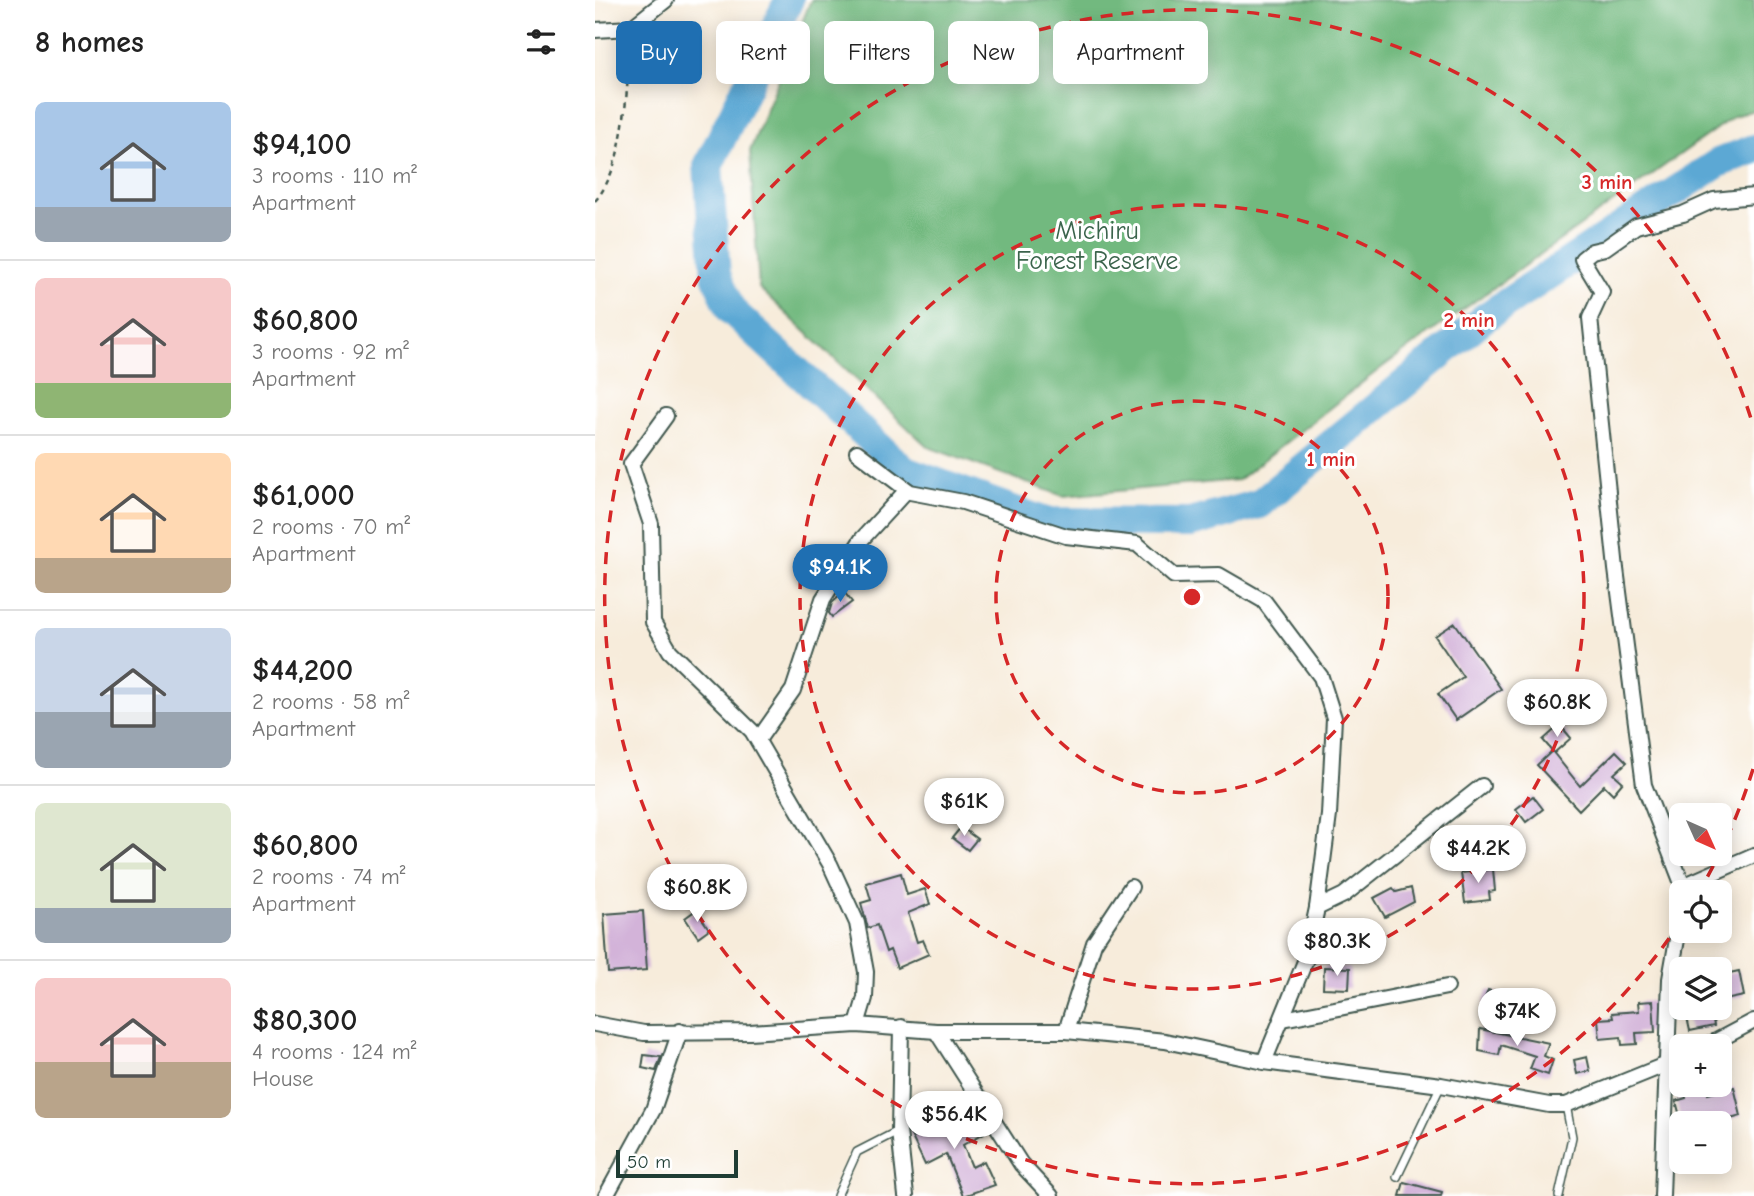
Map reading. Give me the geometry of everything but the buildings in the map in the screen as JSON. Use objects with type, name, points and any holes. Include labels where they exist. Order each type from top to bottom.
[{"type":"street","points":[[640,21],[666,0]]},
{"type":"street","points":[[595,30],[616,29]]},
{"type":"street","points":[[1680,880],[1644,785],[1616,569],[1590,318],[1602,292],[1582,259],[1592,251],[1605,248],[1636,226],[1683,214],[1714,200],[1754,196]]},
{"type":"street","points":[[666,416],[631,464],[651,524],[653,622],[670,651],[758,740],[829,864],[857,923],[866,972],[865,998],[857,1024]]},
{"type":"street","points":[[857,452],[907,490],[964,502],[1066,537],[1137,544],[1174,576],[1219,576],[1264,601],[1321,677],[1334,718],[1329,816],[1318,908],[1306,958],[1264,1062]]},
{"type":"street","points":[[758,740],[793,690],[823,599],[862,540],[907,490]]},
{"type":"street","points":[[1318,908],[1344,895],[1482,786]]},
{"type":"street","points":[[1702,880],[1754,855]]},
{"type":"street","points":[[1066,1031],[1094,943],[1131,887]]},
{"type":"street","points":[[1661,1196],[1670,979],[1676,943]]},
{"type":"street","points":[[1283,1019],[1447,987]]},
{"type":"street","points":[[1732,1034],[1754,1021]]},
{"type":"street","points":[[595,1024],[644,1033],[750,1032],[857,1024],[936,1031],[1066,1031],[1165,1041],[1264,1062],[1441,1085],[1549,1105],[1566,1105],[1669,1063]]},
{"type":"street","points":[[901,1027],[899,1130],[906,1196]]},
{"type":"street","points":[[595,1191],[604,1196],[653,1110],[680,1031]]},
{"type":"street","points":[[936,1031],[1021,1164],[1051,1196]]},
{"type":"street","points":[[1738,1031],[1754,1036]]},
{"type":"lane","points":[[1397,1178],[1441,1085]]},
{"type":"lane","points":[[1559,1196],[1572,1137],[1566,1105]]},
{"type":"lane","points":[[837,1196],[857,1152],[899,1130]]},
{"type":"path","points":[[595,201],[604,191],[625,123],[627,84]]},
{"type":"green space","name":"Michiru Forest Reserve","points":[[811,0],[1754,0],[1754,110],[1734,116],[1381,368],[1238,480],[1063,496],[928,447],[759,288],[750,151],[777,84],[810,84],[810,21],[803,21]]},
{"type":"waterway","points":[[789,0],[708,166],[716,275],[731,310],[905,471],[1046,522],[1190,523],[1259,504],[1484,318],[1718,163],[1754,149]]}]
